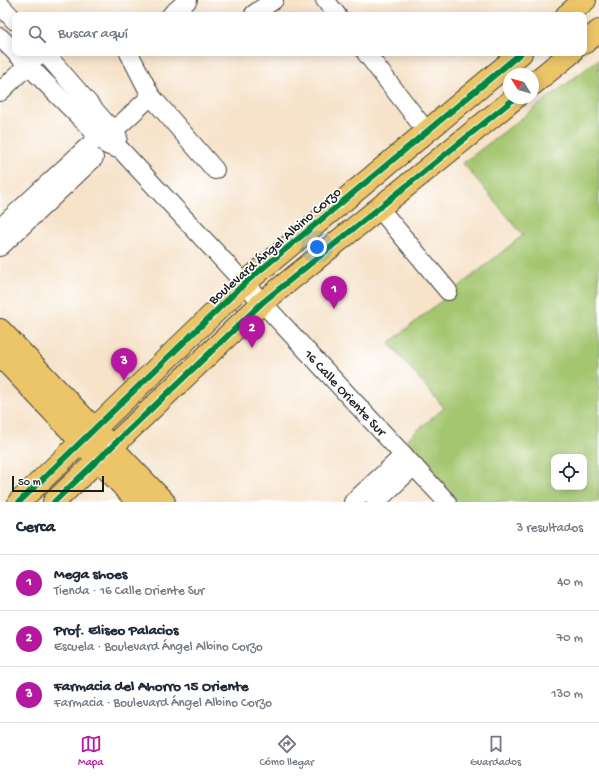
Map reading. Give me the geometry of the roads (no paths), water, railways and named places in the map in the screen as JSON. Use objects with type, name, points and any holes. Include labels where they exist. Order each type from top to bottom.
[{"type":"main road","points":[[571,12],[585,0]]},
{"type":"main road","points":[[587,41],[599,31]]},
{"type":"main road","name":"Boulevard Ángel Albino Corzo","points":[[19,502],[245,283],[517,56]]},
{"type":"main road","points":[[539,79],[567,56]]},
{"type":"main road","points":[[54,502],[263,302],[508,104]]},
{"type":"main road","points":[[0,330],[87,435]]},
{"type":"main road","points":[[0,355],[105,453],[164,502]]},
{"type":"main road","points":[[105,453],[138,502]]},
{"type":"street","points":[[174,12],[188,0]]},
{"type":"street","points":[[257,12],[274,0]]},
{"type":"street","points":[[325,0],[335,12]]},
{"type":"street","points":[[0,5],[12,18]]},
{"type":"street","points":[[0,37],[12,46]]},
{"type":"street","points":[[0,92],[25,56],[113,137]]},
{"type":"street","points":[[47,56],[113,137]]},
{"type":"street","points":[[131,56],[151,96],[216,170]]},
{"type":"street","points":[[368,56],[427,132]]},
{"type":"street","points":[[0,247],[113,137],[151,96]]},
{"type":"street","points":[[0,228],[113,137]]},
{"type":"street","name":"16 Calle Oriente Sur","points":[[113,137],[447,502]]},
{"type":"street","points":[[379,208],[448,291]]},
{"type":"street","points":[[353,502],[409,460]]},
{"type":"street","points":[[376,502],[409,460]]},
{"type":"place","name":"Mega shoes","points":[[334,309]]},
{"type":"place","name":"Prof. Eliseo Palacios","points":[[252,348]]},
{"type":"place","name":"Farmacia del Ahorro 15 Oriente","points":[[124,381]]}]
